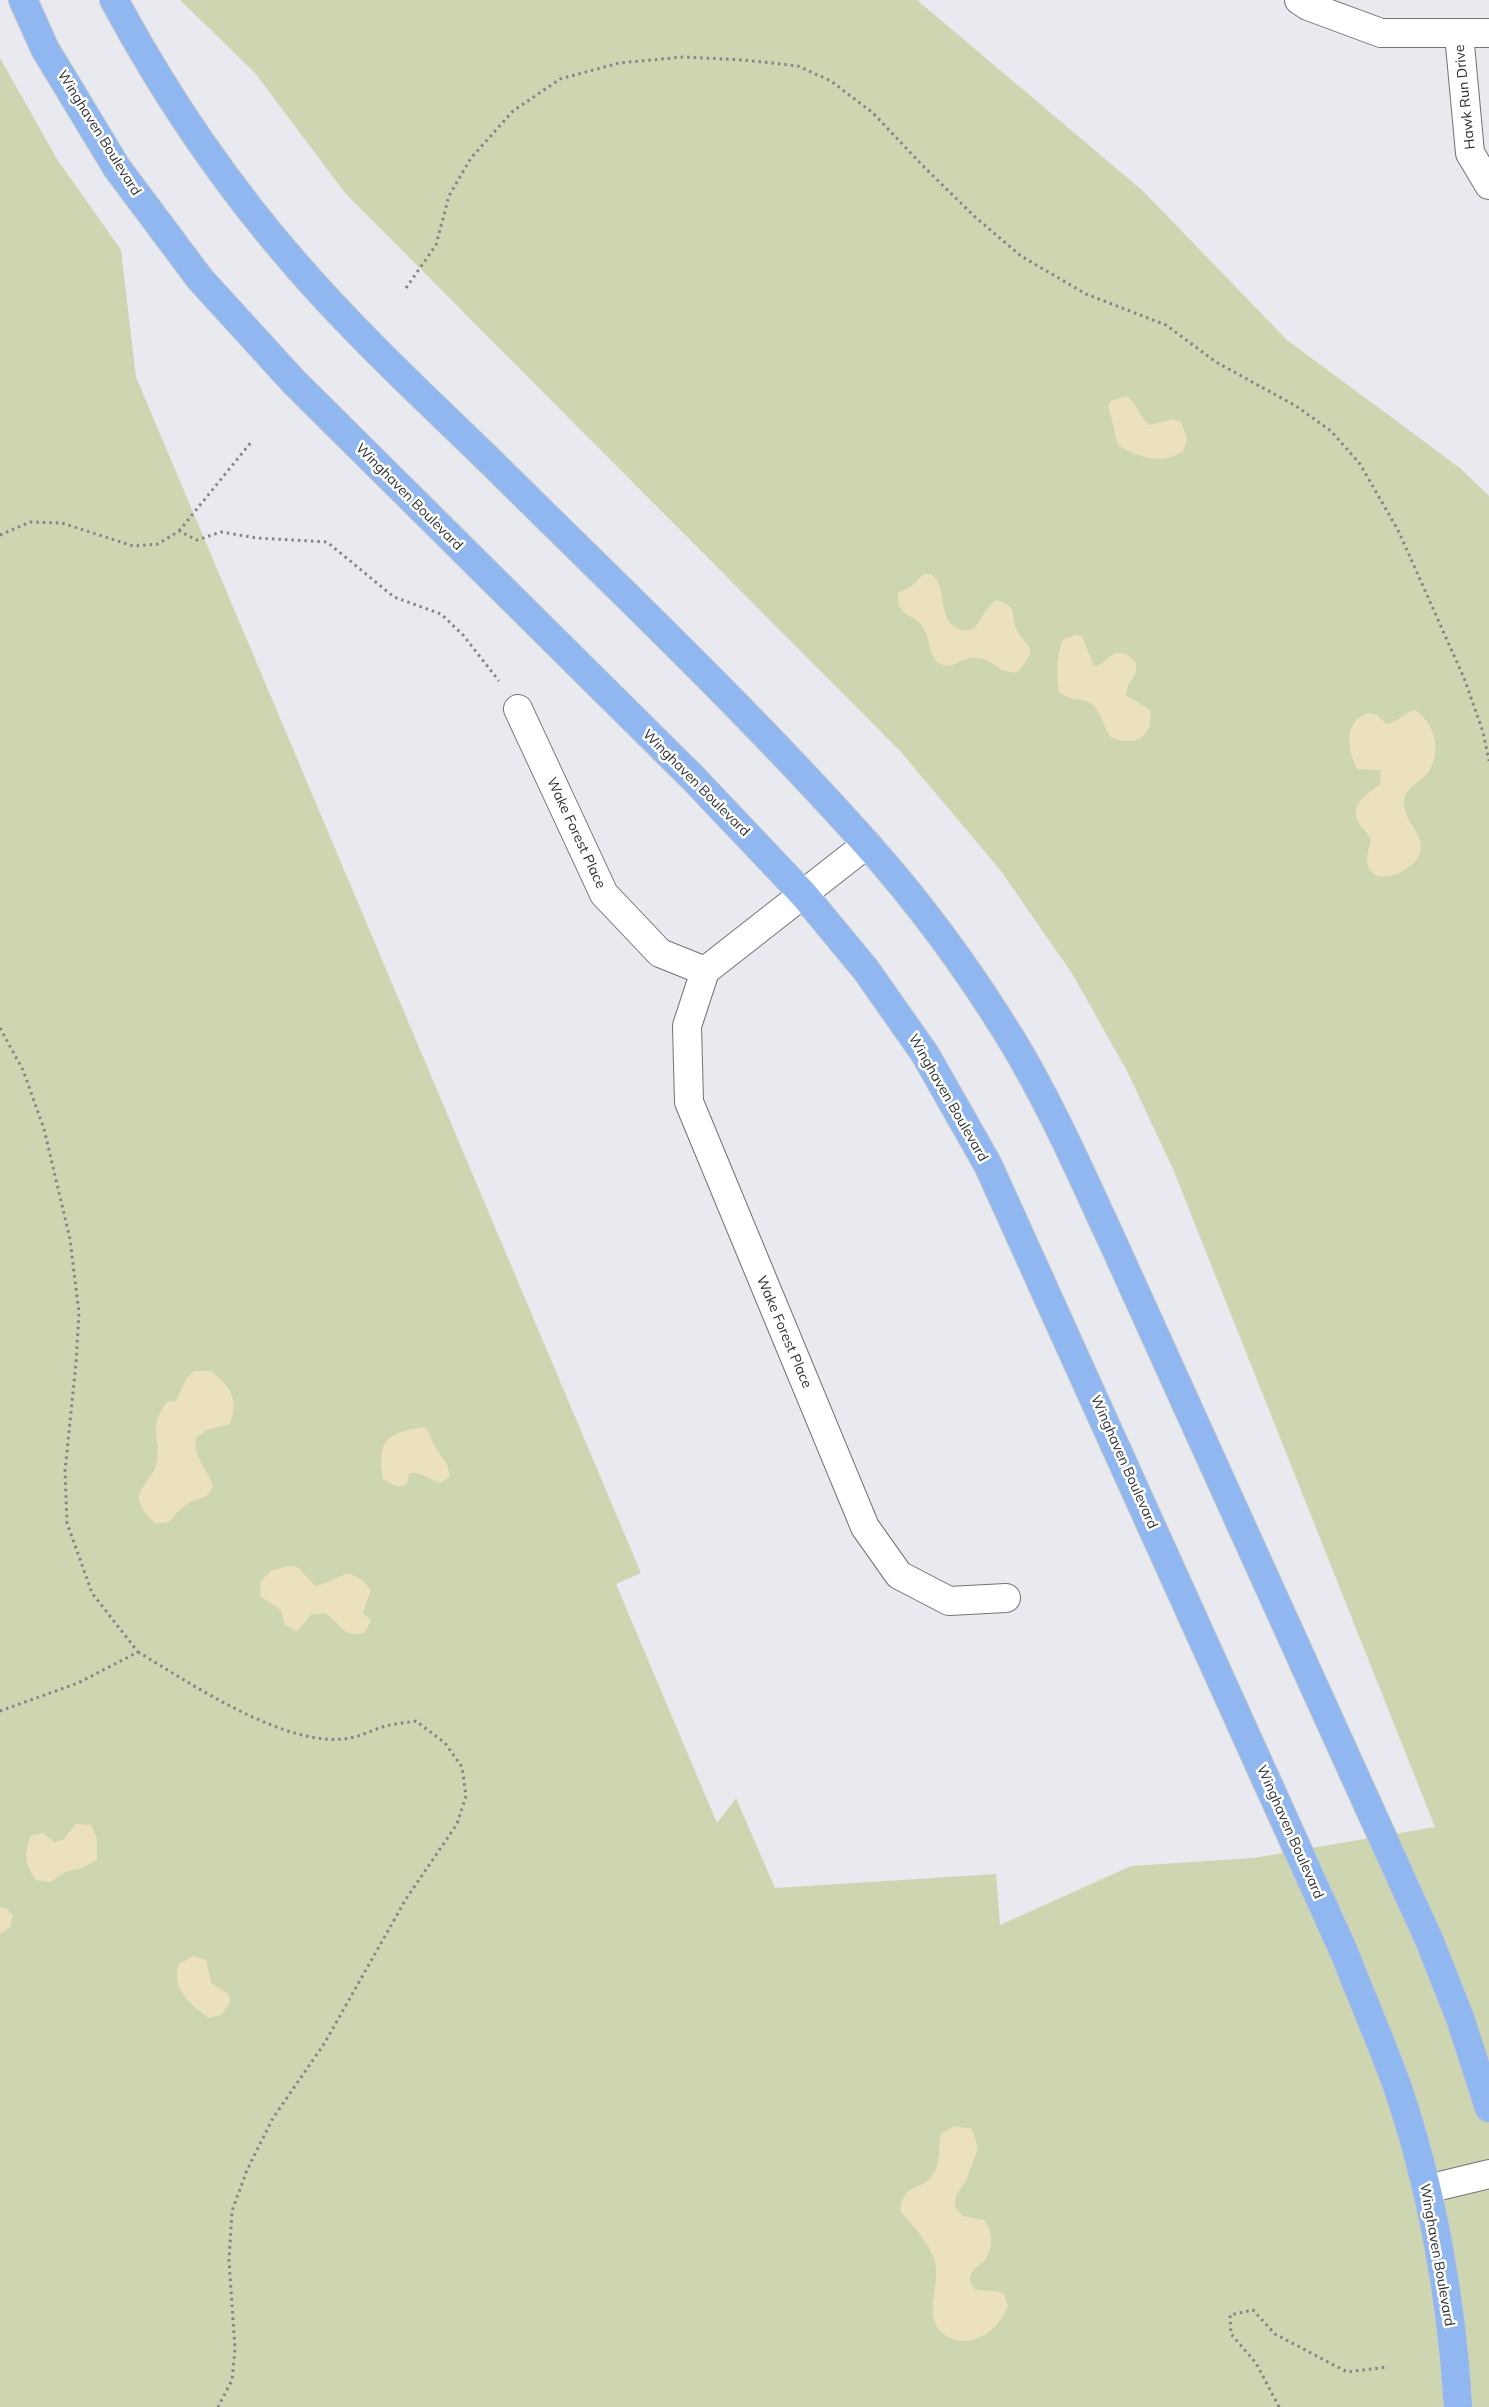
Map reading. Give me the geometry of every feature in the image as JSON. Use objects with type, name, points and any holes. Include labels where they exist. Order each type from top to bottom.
[{"type":"main road","name":"Winghaven Boulevard","points":[[23,0],[46,48],[117,168],[200,279],[294,382],[694,780],[804,895],[866,970],[926,1054],[988,1165],[1344,1952],[1396,2084],[1434,2223],[1456,2362],[1458,2407]]},
{"type":"main road","points":[[114,0],[140,48],[208,155],[298,267],[397,369],[707,677],[867,844],[936,929],[1010,1038],[1064,1136],[1176,1377],[1430,1942],[1460,2018],[1489,2108]]},
{"type":"street","name":"Hawk Run Drive","points":[[1299,0],[1308,6],[1381,33],[1489,33]]},
{"type":"street","name":"Hawk Run Drive","points":[[1459,34],[1470,153],[1489,185]]},
{"type":"street","name":"Wake Forest Place","points":[[518,709],[604,894],[660,953],[705,971],[687,1026],[689,1102],[865,1527],[899,1575],[949,1601],[1006,1598]]},
{"type":"street","points":[[705,971],[867,844]]},
{"type":"street","points":[[1426,2189],[1489,2174]]},
{"type":"path","points":[[406,288],[436,245],[449,196],[472,158],[513,111],[560,79],[619,64],[683,57],[744,60],[798,66],[831,81],[873,114],[922,166],[1021,256],[1086,294],[1166,325],[1216,362],[1296,406],[1331,431],[1360,464],[1398,530],[1464,678],[1483,732],[1489,761]]},
{"type":"path","points":[[0,535],[30,522],[62,523],[133,546],[158,544],[179,531],[252,441]]},
{"type":"path","points":[[179,531],[197,540],[221,532],[257,538],[327,542],[394,597],[441,614],[463,635],[499,680],[518,709]]},
{"type":"path","points":[[0,1028],[23,1070],[44,1129],[70,1239],[78,1313],[76,1364],[65,1471],[67,1523],[92,1593],[138,1652],[222,1701],[281,1728],[318,1739],[350,1738],[388,1725],[416,1721],[445,1743],[462,1767],[466,1796],[457,1824],[406,1899],[324,2044],[273,2118],[247,2170],[232,2211],[229,2260],[235,2348],[232,2380],[218,2407]]},
{"type":"path","points":[[0,1711],[78,1683],[138,1652]]},
{"type":"path","points":[[1279,2407],[1256,2363],[1232,2334],[1230,2315],[1253,2310],[1275,2334],[1347,2372],[1387,2367]]},
{"type":"green space","points":[[180,0],[917,0],[1143,191],[1287,340],[1460,468],[1489,496],[1489,2407],[0,2407],[0,58],[57,159],[121,250],[136,377],[641,1573],[616,1584],[717,1823],[736,1798],[775,1888],[996,1874],[1000,1925],[1131,1866],[1253,1858],[1435,1827],[1173,1169],[1127,1071],[1073,975],[1001,871],[901,752],[345,193],[255,73]]},
{"type":"sand","points":[[1127,396],[1150,425],[1173,419],[1181,422],[1187,439],[1183,451],[1175,456],[1158,459],[1142,456],[1118,445],[1108,405],[1113,400]]},
{"type":"sand","points":[[924,574],[931,574],[936,580],[940,587],[947,617],[957,628],[965,631],[971,630],[991,604],[997,600],[1009,606],[1013,613],[1015,627],[1030,648],[1030,655],[1018,672],[1000,669],[980,658],[969,659],[949,666],[937,661],[932,653],[923,627],[902,610],[898,601],[898,593],[912,586]]},
{"type":"sand","points":[[1075,635],[1082,636],[1094,666],[1099,665],[1116,653],[1128,655],[1135,661],[1136,671],[1128,686],[1126,695],[1150,710],[1149,727],[1141,738],[1128,741],[1111,737],[1094,706],[1086,701],[1067,697],[1059,692],[1059,652],[1063,640]]},
{"type":"sand","points":[[1415,710],[1432,730],[1436,746],[1433,763],[1429,771],[1410,788],[1404,803],[1408,818],[1419,838],[1420,852],[1412,865],[1405,870],[1397,874],[1381,877],[1369,869],[1367,857],[1371,840],[1359,823],[1356,810],[1361,800],[1380,784],[1381,770],[1357,769],[1349,745],[1349,737],[1354,723],[1368,713],[1377,715],[1386,724],[1394,722]]},
{"type":"sand","points":[[194,1371],[211,1371],[224,1383],[233,1400],[233,1415],[230,1424],[207,1430],[196,1438],[198,1457],[213,1486],[207,1496],[186,1505],[169,1522],[156,1524],[143,1510],[139,1495],[156,1465],[158,1456],[157,1420],[167,1402],[176,1401],[186,1379]]},
{"type":"sand","points":[[424,1427],[446,1463],[450,1477],[439,1483],[418,1473],[409,1473],[407,1484],[398,1487],[383,1479],[382,1455],[383,1447],[387,1441],[401,1432]]},
{"type":"sand","points":[[287,1566],[298,1567],[315,1586],[344,1574],[356,1576],[363,1581],[371,1590],[363,1613],[371,1621],[364,1633],[356,1634],[345,1631],[324,1613],[311,1615],[297,1631],[285,1625],[281,1610],[261,1597],[260,1582],[271,1571]]},
{"type":"sand","points":[[76,1824],[91,1825],[97,1839],[97,1860],[82,1868],[65,1872],[50,1882],[36,1880],[29,1869],[26,1859],[31,1836],[43,1833],[54,1842],[63,1840]]},
{"type":"sand","points":[[0,1908],[5,1908],[13,1915],[10,1927],[0,1934]]},
{"type":"sand","points":[[193,1956],[206,1960],[211,1983],[228,1994],[231,2001],[221,2015],[209,2018],[189,2002],[180,1988],[177,1981],[179,1964]]},
{"type":"sand","points":[[954,2126],[972,2129],[978,2148],[966,2181],[956,2195],[955,2208],[963,2216],[984,2220],[991,2234],[988,2255],[972,2272],[970,2281],[974,2289],[1004,2294],[1008,2306],[999,2322],[990,2331],[968,2341],[951,2338],[941,2332],[936,2324],[933,2315],[936,2272],[933,2255],[925,2241],[900,2211],[904,2196],[927,2181],[935,2172],[941,2134]]}]
